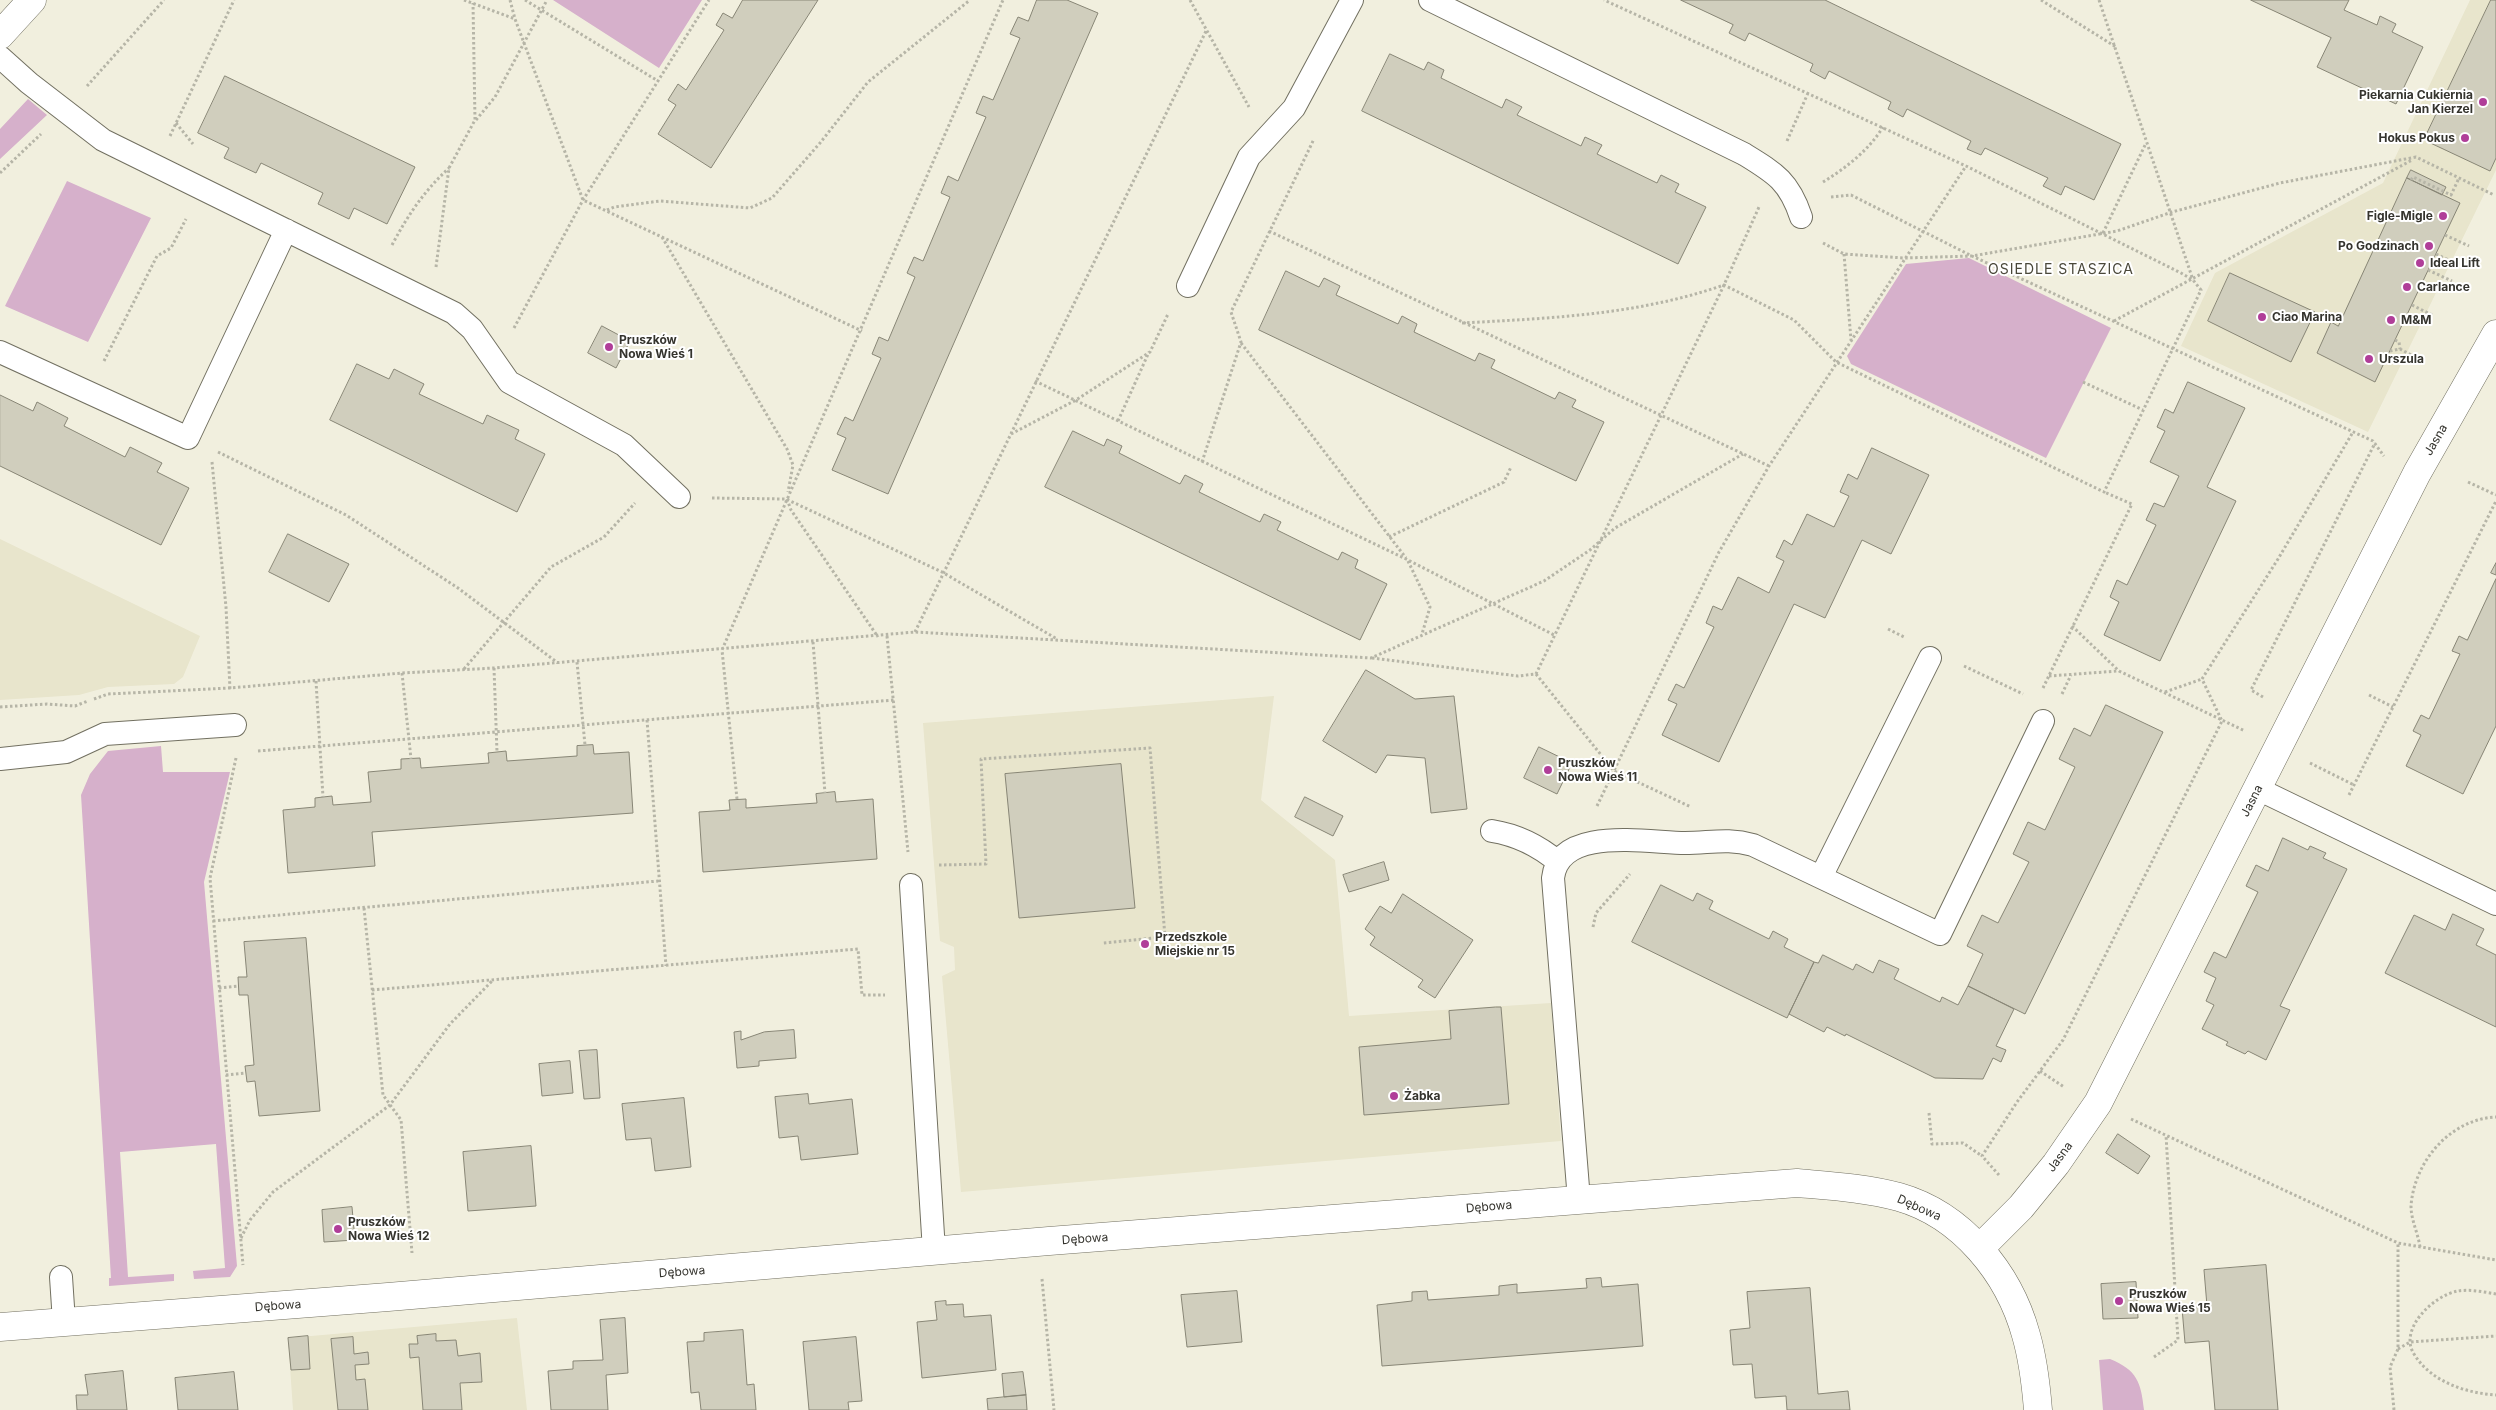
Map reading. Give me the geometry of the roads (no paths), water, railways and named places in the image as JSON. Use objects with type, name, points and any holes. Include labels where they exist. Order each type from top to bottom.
[{"type":"street","points":[[0,35],[32,0]]},
{"type":"street","name":"Jasna","points":[[1980,1248],[2021,1207],[2056,1164],[2098,1103],[2417,473],[2496,334]]},
{"type":"street","name":"Dębowa","points":[[0,1327],[388,1298],[934,1251],[1797,1183],[1850,1188],[1900,1197],[1942,1218],[1980,1248],[2006,1284],[2026,1334],[2038,1410]]},
{"type":"lane","points":[[1188,286],[1249,157],[1294,108],[1352,0]]},
{"type":"lane","points":[[1430,0],[1736,150],[1783,180],[1798,208]]},
{"type":"lane","points":[[0,57],[29,83],[102,140],[454,312],[463,320],[509,382],[624,446],[679,497]]},
{"type":"lane","points":[[0,352],[188,438],[286,230]]},
{"type":"lane","points":[[1821,877],[1930,658]]},
{"type":"lane","points":[[1578,1200],[1553,878],[1558,862],[1576,847],[1595,841],[1734,840],[1753,844],[1940,934],[2043,721]]},
{"type":"lane","points":[[0,759],[66,752],[105,734],[235,725]]},
{"type":"lane","points":[[2258,789],[2496,904]]},
{"type":"lane","points":[[1492,831],[1521,839],[1538,847],[1558,862]]},
{"type":"lane","points":[[911,885],[934,1251]]},
{"type":"lane","points":[[61,1277],[64,1322]]},
{"type":"place","name":"Piekarnia Cukiernia Jan Kierzel","points":[[2483,102]]},
{"type":"place","name":"Hokus Pokus","points":[[2465,138]]},
{"type":"place","name":"Figle-Migle","points":[[2443,216]]},
{"type":"place","name":"Po Godzinach","points":[[2429,246]]},
{"type":"place","name":"Ideal Lift","points":[[2420,263]]},
{"type":"place","name":"Carlance","points":[[2407,287]]},
{"type":"place","name":"Ciao Marina","points":[[2262,317]]},
{"type":"place","name":"M&M","points":[[2391,320]]},
{"type":"place","name":"Pruszków Nowa Wieś 1","points":[[609,347]]},
{"type":"place","name":"Urszula","points":[[2369,359]]},
{"type":"place","name":"Pruszków Nowa Wieś 11","points":[[1548,770]]},
{"type":"place","name":"Przedszkole Miejskie nr 15","points":[[1145,944]]},
{"type":"place","name":"Żabka","points":[[1394,1096]]},
{"type":"place","name":"Pruszków Nowa Wieś 12","points":[[338,1229]]},
{"type":"place","name":"Pruszków Nowa Wieś 15","points":[[2119,1301]]},
{"type":"district","name":"OSIEDLE STASZICA","points":[[2061,270]]}]
